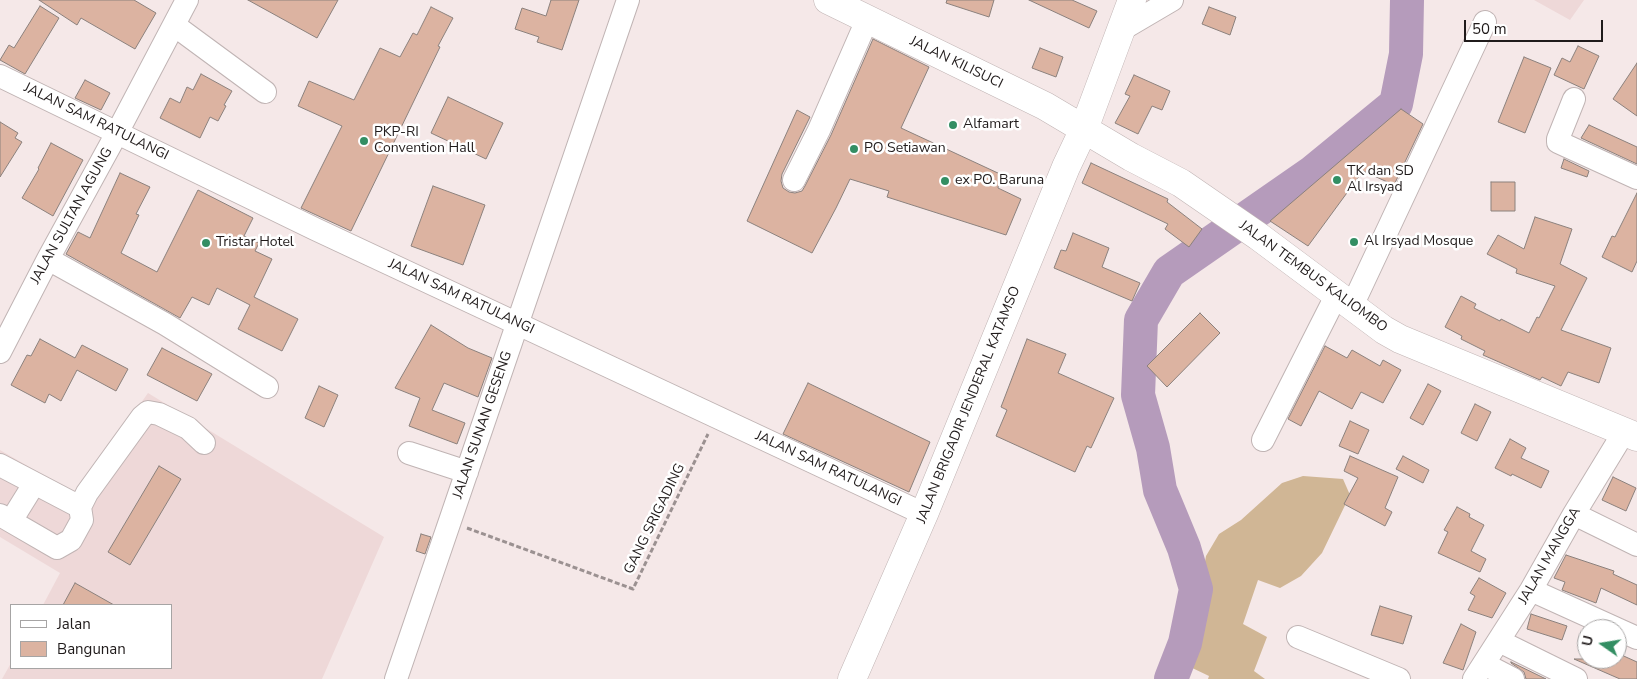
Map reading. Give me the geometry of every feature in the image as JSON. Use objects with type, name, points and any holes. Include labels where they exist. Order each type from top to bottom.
[{"type":"main road","name":"JALAN KILISUCI","points":[[828,0],[1045,106],[1084,129]]},
{"type":"main road","name":"JALAN BRIGADIR JENDERAL KATAMSO","points":[[852,679],[924,514],[1066,167],[1084,129],[1132,0]]},
{"type":"main road","name":"JALAN TEMBUS KALIOMBO","points":[[1084,129],[1181,183],[1228,214],[1384,330],[1630,435]]},
{"type":"street","name":"JALAN SULTAN AGUNG","points":[[0,352],[187,0]]},
{"type":"street","name":"JALAN SUNAN GESENG","points":[[396,679],[628,0]]},
{"type":"street","points":[[1121,30],[1172,0]]},
{"type":"street","points":[[794,180],[819,130],[868,20]]},
{"type":"street","points":[[1263,440],[1345,300],[1485,22]]},
{"type":"street","points":[[174,25],[265,92]]},
{"type":"street","name":"JALAN SAM RATULANGI","points":[[0,76],[315,230],[924,514]]},
{"type":"street","points":[[1574,100],[1558,142],[1637,178]]},
{"type":"street","points":[[48,259],[165,324],[267,386]]},
{"type":"street","points":[[34,484],[5,518],[58,548],[71,540],[82,520],[80,507],[87,493],[142,417],[148,412],[159,414],[188,428],[204,443]]},
{"type":"street","name":"JALAN MANGGA","points":[[1479,672],[1531,590],[1574,514],[1630,435]]},
{"type":"street","points":[[409,453],[468,472]]},
{"type":"street","points":[[0,465],[80,507]]},
{"type":"street","points":[[1574,514],[1637,545]]},
{"type":"street","points":[[1531,590],[1595,619]]},
{"type":"street","points":[[1298,637],[1399,679]]},
{"type":"street","points":[[1499,641],[1576,679]]},
{"type":"street","points":[[1479,672],[1512,679]]},
{"type":"path","name":"GANG SRIGADING","points":[[450,522],[633,589],[716,417]]},
{"type":"shaded area","points":[[1534,0],[1584,0],[1570,20]]},
{"type":"shaded area","points":[[148,393],[384,537],[322,679],[2,679],[10,665],[10,669],[172,669],[172,604],[44,604],[60,573],[0,537],[0,450],[76,494]]},
{"type":"shaded area","points":[[1303,476],[1343,479],[1350,495],[1322,553],[1301,576],[1280,588],[1258,580],[1243,624],[1267,637],[1254,671],[1265,679],[1208,679],[1209,676],[1186,665],[1206,556],[1219,534],[1241,520],[1282,483]]},
{"type":"building","points":[[39,0],[134,0],[156,13],[135,49],[81,18],[77,25]]},
{"type":"building","points":[[248,0],[338,0],[317,38]]},
{"type":"building","points":[[551,0],[579,0],[562,50],[537,42],[539,37],[515,29],[522,8],[546,16]]},
{"type":"building","points":[[947,0],[994,0],[989,17],[946,3]]},
{"type":"building","points":[[1029,0],[1072,0],[1097,11],[1089,28]]},
{"type":"building","points":[[40,6],[59,18],[25,74],[0,60],[9,45],[14,48]]},
{"type":"building","name":"PKP-RI Convention Hall","points":[[431,7],[453,18],[351,231],[301,208],[342,126],[298,106],[309,81],[354,100],[380,48],[400,57],[413,33],[417,35]]},
{"type":"building","points":[[1209,7],[1236,17],[1230,35],[1202,24]]},
{"type":"building","name":"PO Setiawan","points":[[873,39],[929,67],[901,128],[1000,174],[998,188],[1021,199],[1006,235],[887,197],[889,191],[850,179],[812,253],[747,221],[797,110],[810,117],[782,174],[781,181],[783,188],[789,192],[802,191],[831,135]]},
{"type":"building","points":[[1578,46],[1599,56],[1584,89],[1554,75],[1562,58],[1570,62]]},
{"type":"building","points":[[1040,48],[1063,57],[1056,77],[1032,68]]},
{"type":"building","points":[[1524,57],[1551,68],[1525,133],[1498,122]]},
{"type":"building","points":[[1637,63],[1637,116],[1613,99]]},
{"type":"building","points":[[201,74],[232,91],[218,121],[210,117],[200,138],[160,118],[170,98],[180,103],[187,87],[193,90]]},
{"type":"building","points":[[1134,75],[1170,91],[1162,110],[1152,106],[1138,134],[1115,123],[1130,96],[1125,94]]},
{"type":"building","points":[[85,80],[110,93],[101,110],[75,98]]},
{"type":"building","points":[[448,97],[503,123],[486,159],[431,133]]},
{"type":"building","name":"TK dan SD Al Irsyad","points":[[1401,109],[1423,124],[1394,185],[1363,171],[1308,246],[1270,221]]},
{"type":"building","points":[[0,122],[18,133],[15,138],[22,142],[0,177]]},
{"type":"building","points":[[1589,125],[1637,147],[1637,164],[1581,138]]},
{"type":"building","points":[[51,143],[83,160],[53,216],[22,198],[39,169]]},
{"type":"building","points":[[1564,159],[1589,171],[1587,177],[1561,168]]},
{"type":"building","points":[[1091,163],[1168,199],[1167,202],[1202,229],[1189,247],[1165,229],[1168,224],[1082,183]]},
{"type":"building","name":"Tristar Hotel","points":[[120,173],[150,187],[136,214],[139,215],[121,253],[157,272],[198,190],[253,218],[244,236],[259,243],[255,251],[272,259],[254,297],[298,319],[282,351],[238,329],[250,305],[217,288],[209,305],[192,297],[180,318],[66,254],[78,232],[90,238]]},
{"type":"building","points":[[1491,182],[1515,182],[1515,211],[1491,211]]},
{"type":"building","points":[[433,186],[485,205],[463,265],[411,246]]},
{"type":"building","points":[[1637,193],[1637,261],[1632,272],[1602,257],[1612,236],[1615,237]]},
{"type":"building","points":[[1535,217],[1572,229],[1560,264],[1587,278],[1561,330],[1611,348],[1599,383],[1568,372],[1561,386],[1542,377],[1540,380],[1483,355],[1485,351],[1461,339],[1462,336],[1445,327],[1461,296],[1476,304],[1474,308],[1529,333],[1555,286],[1516,273],[1517,269],[1487,254],[1498,235],[1524,249]]},
{"type":"building","points":[[1073,233],[1109,248],[1102,267],[1140,283],[1132,301],[1054,268],[1061,250],[1066,251]]},
{"type":"building","points":[[1200,313],[1220,333],[1167,387],[1147,366]]},
{"type":"building","points":[[431,325],[468,348],[492,358],[478,397],[444,383],[432,410],[465,423],[457,444],[409,426],[420,398],[395,388]]},
{"type":"building","points":[[40,339],[75,358],[82,345],[128,369],[116,391],[77,370],[61,401],[49,394],[45,403],[11,385],[27,355],[31,356]]},
{"type":"building","points":[[1027,339],[1066,354],[1058,373],[1114,398],[1091,448],[1087,446],[1075,472],[996,436],[1007,410],[1001,407]]},
{"type":"building","points":[[1325,346],[1347,358],[1352,350],[1380,366],[1383,360],[1401,370],[1383,403],[1361,392],[1352,409],[1319,391],[1301,426],[1288,419]]},
{"type":"building","points":[[162,348],[212,374],[197,401],[147,375]]},
{"type":"building","points":[[808,383],[930,442],[909,492],[783,434]]},
{"type":"building","points":[[1428,384],[1441,391],[1423,425],[1410,418]]},
{"type":"building","points":[[319,386],[338,395],[324,427],[305,418]]},
{"type":"building","points":[[1475,404],[1491,412],[1477,441],[1461,433]]},
{"type":"building","points":[[1350,421],[1369,430],[1358,454],[1339,446]]},
{"type":"building","points":[[1510,439],[1526,448],[1521,458],[1549,471],[1541,488],[1495,468]]},
{"type":"building","points":[[1350,456],[1398,477],[1385,508],[1392,512],[1385,526],[1344,504],[1358,478],[1344,471]]},
{"type":"building","points":[[1403,456],[1429,470],[1423,483],[1396,469]]},
{"type":"building","points":[[159,466],[181,479],[130,565],[108,552]]},
{"type":"building","points":[[1613,477],[1636,488],[1626,511],[1602,500]]},
{"type":"building","points":[[1457,507],[1470,514],[1469,517],[1484,525],[1471,551],[1486,559],[1480,572],[1438,553],[1448,532],[1444,530]]},
{"type":"building","points":[[421,534],[431,537],[425,554],[416,551]]},
{"type":"building","points":[[1566,555],[1614,571],[1613,574],[1637,585],[1637,605],[1601,588],[1596,603],[1562,590],[1565,582],[1554,578]]},
{"type":"building","points":[[1479,578],[1506,593],[1492,618],[1468,610],[1475,596],[1470,593]]},
{"type":"building","points":[[75,583],[112,604],[64,604]]},
{"type":"building","points":[[1380,606],[1412,616],[1403,644],[1371,635]]},
{"type":"building","points":[[1531,614],[1567,626],[1562,640],[1527,629]]},
{"type":"building","points":[[1461,624],[1476,632],[1463,670],[1443,663]]},
{"type":"building","points":[[1627,658],[1637,662],[1637,679],[1620,679],[1597,669],[1627,669]]},
{"type":"building","points":[[1511,662],[1546,679],[1526,679],[1524,672]]},
{"type":"waterway","points":[[1171,679],[1185,643],[1196,589],[1184,548],[1160,490],[1153,448],[1138,395],[1141,320],[1169,272],[1313,172],[1396,104],[1406,54],[1407,0]]},
{"type":"place","name":"Alfamart","points":[[953,125]]},
{"type":"place","name":"PKP-RI Convention Hall","points":[[364,141]]},
{"type":"place","name":"PO Setiawan","points":[[854,149]]},
{"type":"place","name":"TK dan SD Al Irsyad","points":[[1337,180]]},
{"type":"place","name":"ex PO. Baruna","points":[[945,181]]},
{"type":"place","name":"Al Irsyad Mosque","points":[[1354,242]]},
{"type":"place","name":"Tristar Hotel","points":[[206,243]]}]
